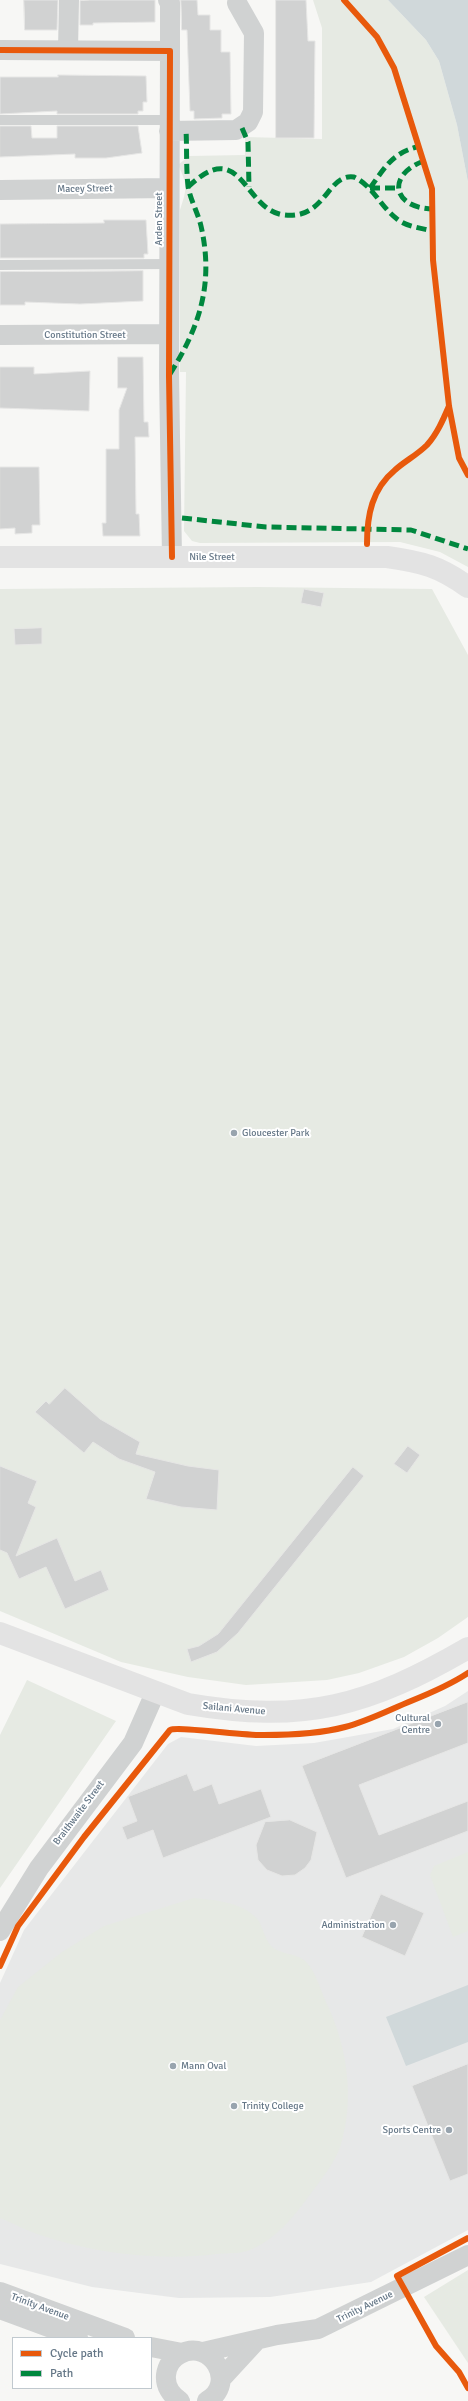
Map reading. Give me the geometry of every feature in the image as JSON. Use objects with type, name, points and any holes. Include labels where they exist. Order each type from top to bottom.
[{"type":"street","points":[[68,50],[69,0]]},
{"type":"street","name":"Arden Street","points":[[168,0],[170,3],[169,334],[172,557]]},
{"type":"street","points":[[169,125],[236,130],[248,122],[253,112],[254,33],[237,3]]},
{"type":"street","points":[[0,50],[170,51]]},
{"type":"street","name":"Macey Street","points":[[0,190],[169,188]]},
{"type":"street","name":"Constitution Street","points":[[0,335],[169,334]]},
{"type":"street","name":"Nile Street","points":[[0,557],[387,557],[424,563],[450,574],[468,587]]},
{"type":"street","name":"Sailani Avenue","points":[[0,1633],[155,1693],[188,1704],[219,1710],[284,1713],[321,1710],[365,1699],[414,1678],[468,1648]]},
{"type":"street","name":"Braithwaite Street","points":[[0,1932],[39,1868],[132,1743],[155,1693]]},
{"type":"street","name":"Trinity Avenue","points":[[182,2353],[193,2350],[203,2352],[277,2335],[318,2329],[468,2254]]},
{"type":"street","name":"Trinity Avenue","points":[[0,2292],[122,2337]]},
{"type":"street","name":"Trinity Avenue","points":[[0,2309],[75,2337]]},
{"type":"street","points":[[207,2401],[217,2392],[222,2379],[256,2341]]},
{"type":"street","points":[[152,2346],[182,2353]]},
{"type":"street","points":[[203,2352],[217,2363],[222,2379]]},
{"type":"street","points":[[172,2395],[167,2369],[171,2361],[182,2353]]},
{"type":"street","points":[[152,2373],[172,2395]]},
{"type":"lane","points":[[0,120],[169,125]]},
{"type":"lane","points":[[0,265],[170,264]]},
{"type":"shaded area","points":[[313,0],[388,0],[426,40],[439,61],[457,125],[468,182],[468,567],[440,552],[400,542],[200,543],[192,541],[184,531],[186,372],[180,372],[180,210],[185,192],[185,182],[178,165],[189,156],[245,155],[245,137],[322,139],[322,28]]},
{"type":"shaded area","points":[[388,0],[468,0],[468,182],[457,125],[439,61],[426,40]]},
{"type":"shaded area","name":"Gloucester Park","points":[[258,587],[432,589],[468,655],[468,1617],[438,1638],[404,1657],[359,1673],[327,1680],[246,1685],[188,1677],[121,1662],[0,1611],[0,589]]},
{"type":"shaded area","points":[[27,1680],[116,1721],[0,1888],[0,1735]]},
{"type":"shaded area","name":"Trinity College","points":[[468,1691],[468,2230],[371,2282],[270,2297],[179,2298],[92,2287],[0,2264],[0,1983],[24,1930],[168,1744],[181,1737],[256,1746],[314,1743],[393,1729],[445,1706]]},
{"type":"shaded area","points":[[468,1852],[468,1931],[453,1937],[430,1875],[434,1866]]},
{"type":"shaded area","name":"Mann Oval","points":[[194,1898],[228,1903],[245,1909],[258,1920],[267,1940],[274,1949],[304,1960],[314,1974],[339,2036],[347,2072],[348,2108],[345,2126],[339,2151],[331,2166],[300,2207],[281,2229],[259,2246],[242,2252],[173,2257],[105,2251],[61,2242],[0,2218],[0,2020],[18,1987],[62,1952],[104,1926]]},
{"type":"shaded area","points":[[468,1985],[468,2042],[406,2066],[386,2017]]},
{"type":"shaded area","points":[[468,2270],[468,2363],[424,2297]]},
{"type":"building","points":[[24,0],[58,0],[57,30],[25,30]]},
{"type":"building","points":[[155,0],[155,22],[93,23],[93,25],[80,25],[80,1]]},
{"type":"building","points":[[181,0],[197,0],[198,15],[210,15],[210,30],[221,30],[221,52],[230,52],[231,114],[222,114],[222,118],[194,119],[194,111],[190,111],[187,30],[182,30]]},
{"type":"building","points":[[276,0],[306,0],[308,41],[315,41],[314,138],[276,138]]},
{"type":"building","points":[[58,75],[146,76],[147,102],[143,102],[143,111],[138,111],[138,114],[57,114],[57,111],[0,114],[0,77],[58,77]]},
{"type":"building","points":[[0,126],[31,126],[32,138],[57,138],[57,126],[138,126],[142,153],[106,158],[75,158],[75,154],[0,157]]},
{"type":"building","points":[[104,220],[146,220],[148,254],[144,254],[144,258],[0,258],[0,224],[104,223]]},
{"type":"building","points":[[143,271],[143,301],[80,304],[25,302],[25,305],[0,305],[0,272]]},
{"type":"building","points":[[118,357],[143,357],[144,422],[148,422],[149,437],[135,437],[136,514],[139,514],[140,536],[103,536],[102,523],[106,523],[106,449],[119,449],[119,410],[127,388],[118,388]]},
{"type":"building","points":[[0,367],[34,367],[34,374],[90,371],[89,411],[0,408]]},
{"type":"building","points":[[0,467],[39,467],[40,525],[32,525],[32,533],[15,534],[15,528],[0,529]]},
{"type":"building","points":[[304,589],[324,593],[321,607],[301,603]]},
{"type":"building","points":[[42,628],[42,644],[15,645],[14,629]]},
{"type":"building","points":[[65,1388],[100,1419],[140,1442],[136,1454],[188,1466],[219,1470],[217,1510],[181,1507],[146,1499],[155,1472],[119,1459],[93,1442],[84,1453],[35,1412],[46,1401],[49,1404]]},
{"type":"building","points":[[408,1446],[420,1455],[407,1473],[394,1464]]},
{"type":"building","points":[[0,1466],[37,1481],[28,1503],[36,1507],[16,1556],[57,1538],[75,1581],[101,1570],[109,1590],[65,1609],[46,1567],[19,1579],[7,1553],[0,1550]]},
{"type":"building","points":[[353,1467],[364,1476],[238,1633],[217,1652],[191,1662],[187,1649],[199,1646],[218,1634]]},
{"type":"building","points":[[468,1702],[468,1743],[359,1785],[379,1835],[468,1801],[468,1831],[346,1878],[302,1766]]},
{"type":"building","points":[[187,1774],[194,1791],[212,1784],[219,1804],[261,1789],[271,1817],[163,1858],[153,1830],[127,1840],[122,1827],[137,1821],[128,1797]]},
{"type":"building","points":[[290,1820],[317,1832],[311,1860],[305,1868],[295,1875],[282,1876],[267,1870],[258,1860],[256,1845],[265,1822]]},
{"type":"building","name":"Administration","points":[[381,1894],[424,1913],[405,1956],[362,1937]]},
{"type":"building","name":"Sports Centre","points":[[468,2064],[468,2174],[450,2181],[412,2086]]},
{"type":"marked path","points":[[242,128],[248,142],[249,187]]},
{"type":"marked path","points":[[170,374],[189,339],[202,303],[205,285],[205,247],[200,221],[190,196],[188,186],[186,130]]},
{"type":"marked path","points":[[370,188],[390,161],[403,152],[420,146]]},
{"type":"marked path","points":[[424,161],[412,167],[404,174],[400,182],[399,190],[402,197],[409,203],[419,207],[433,209]]},
{"type":"marked path","points":[[188,187],[206,173],[220,169],[231,172],[241,180],[259,201],[270,210],[284,215],[298,215],[309,211],[338,182],[345,178],[354,177],[361,181],[391,214],[401,222],[414,227],[433,231]]},
{"type":"marked path","points":[[370,188],[400,188]]},
{"type":"marked path","points":[[182,518],[266,527],[411,530],[468,549]]},
{"type":"cycle path","points":[[344,0],[377,37],[394,68],[432,189],[433,260],[449,406],[459,458],[468,475]]},
{"type":"cycle path","points":[[0,50],[170,51],[169,376],[172,557]]},
{"type":"cycle path","points":[[367,544],[368,523],[372,503],[376,494],[387,477],[431,441],[437,432],[449,406]]},
{"type":"cycle path","points":[[0,1966],[18,1926],[84,1837],[170,1730],[185,1729],[264,1735],[304,1734],[325,1731],[354,1725],[440,1688],[468,1673]]},
{"type":"cycle path","points":[[468,2238],[397,2276],[436,2346],[459,2372],[468,2388]]},
{"type":"place","name":"Gloucester Park","points":[[234,1133]]},
{"type":"place","name":"Cultural Centre","points":[[438,1724]]},
{"type":"place","name":"Administration","points":[[393,1925]]},
{"type":"place","name":"Mann Oval","points":[[173,2066]]},
{"type":"place","name":"Trinity College","points":[[234,2106]]},
{"type":"place","name":"Sports Centre","points":[[449,2130]]}]
